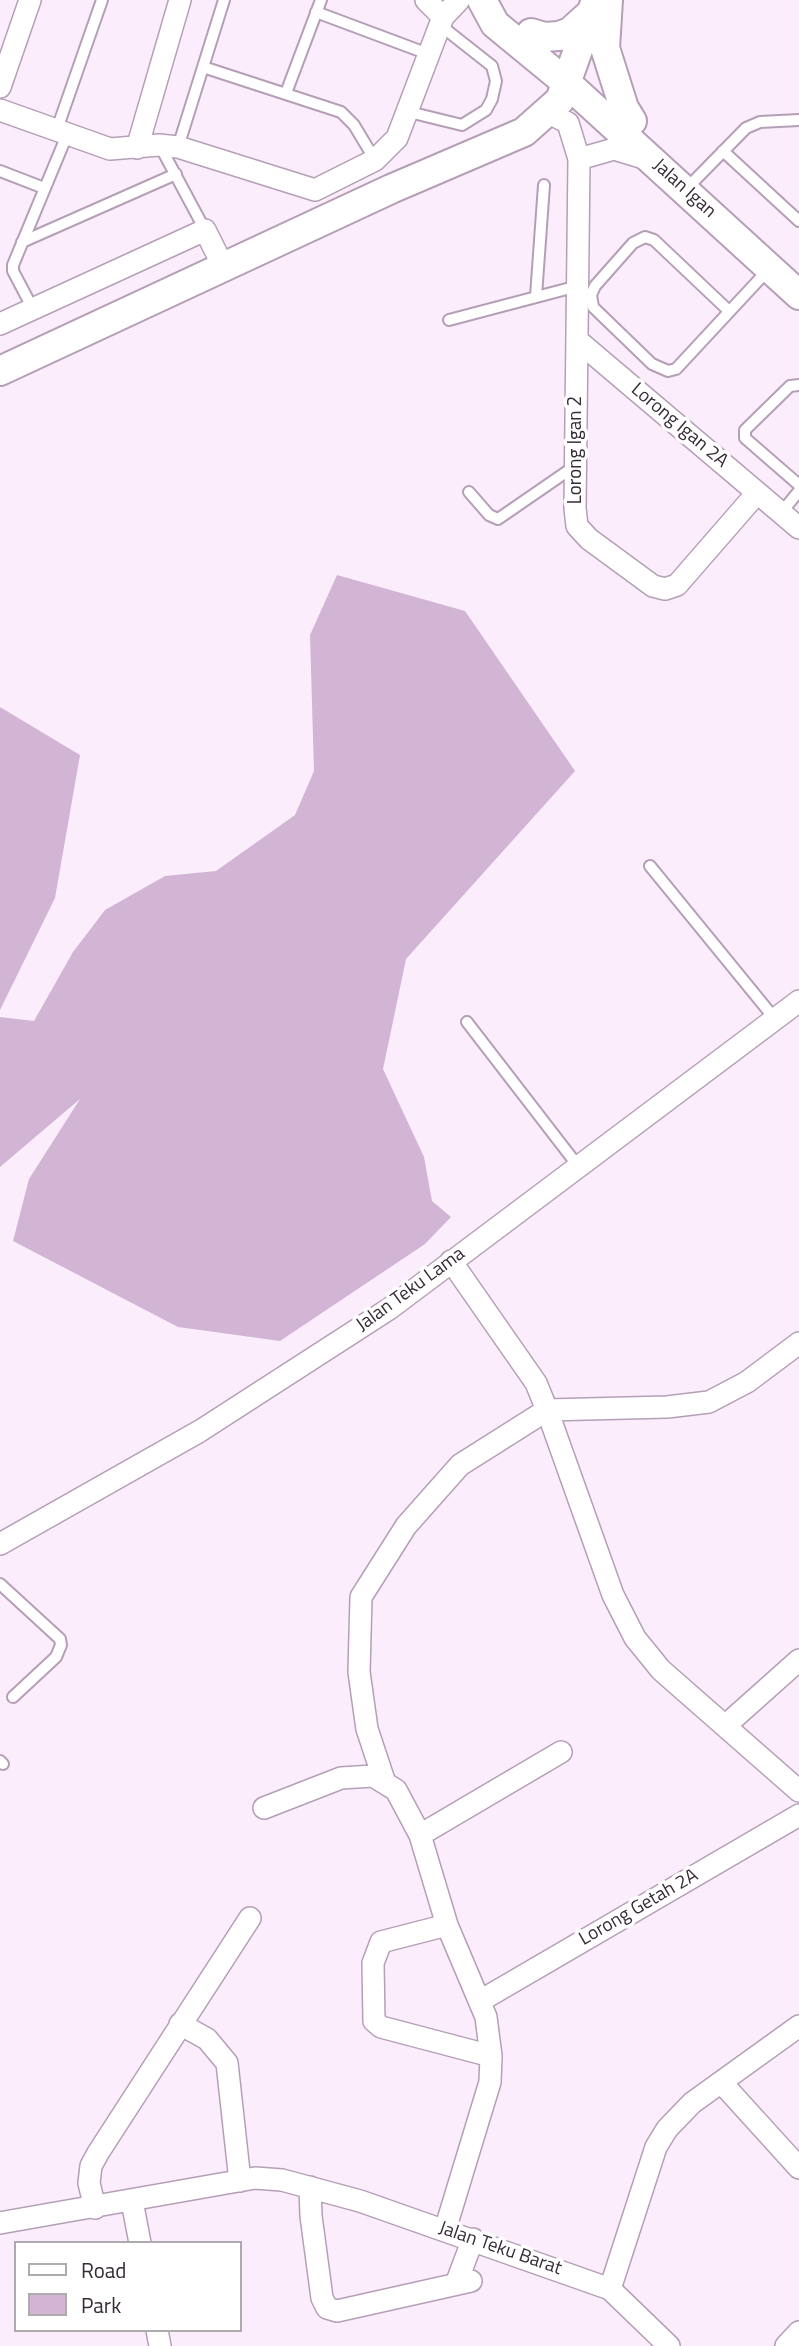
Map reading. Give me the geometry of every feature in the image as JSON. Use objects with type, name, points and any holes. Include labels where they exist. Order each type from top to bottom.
[{"type":"street","points":[[0,87],[30,0]]},
{"type":"street","points":[[137,148],[180,0]]},
{"type":"street","points":[[426,0],[442,21]]},
{"type":"street","points":[[0,110],[110,149],[169,146],[315,190],[375,160],[397,138],[410,112],[442,21],[459,0]]},
{"type":"street","points":[[482,0],[531,33],[571,75],[581,117],[579,159]]},
{"type":"street","points":[[482,0],[495,24],[571,75]]},
{"type":"street","points":[[531,33],[544,37],[570,32],[598,4]]},
{"type":"street","points":[[0,371],[391,189],[524,132],[549,113],[571,75],[598,4]]},
{"type":"street","points":[[598,4],[605,48],[624,108],[632,121]]},
{"type":"street","name":"Jalan Igan","points":[[571,75],[632,121],[799,276]]},
{"type":"street","name":"Jalan Igan","points":[[571,75],[653,161],[799,295]]},
{"type":"street","points":[[549,113],[568,122],[579,159]]},
{"type":"street","points":[[579,159],[614,149],[653,161]]},
{"type":"street","name":"Lorong Igan 2","points":[[579,159],[575,466],[577,526],[589,539],[653,586],[665,589],[677,585],[757,493]]},
{"type":"street","points":[[375,160],[391,189]]},
{"type":"street","points":[[0,324],[205,230],[224,268]]},
{"type":"street","name":"Lorong Igan 2A","points":[[577,340],[799,528]]},
{"type":"street","name":"Jalan Teku Lama","points":[[0,1544],[201,1431],[389,1309],[799,1001]]},
{"type":"street","points":[[451,1261],[536,1383],[613,1595],[635,1638],[661,1670],[799,1791]]},
{"type":"street","points":[[384,1780],[367,1729],[359,1672],[361,1597],[406,1525],[460,1465],[547,1410],[667,1407],[709,1402],[796,1353]]},
{"type":"street","points":[[724,1726],[799,1660]]},
{"type":"street","points":[[420,1835],[561,1752]]},
{"type":"street","points":[[264,1808],[341,1778],[373,1776],[384,1780],[396,1790],[420,1835],[447,1925],[486,2017],[491,2056],[490,2082],[445,2230]]},
{"type":"street","name":"Lorong Getah 2A","points":[[480,2001],[799,1815]]},
{"type":"street","points":[[95,2208],[89,2183],[91,2166],[250,1918]]},
{"type":"street","points":[[447,1925],[381,1942],[373,1963],[374,2021],[381,2027],[491,2056]]},
{"type":"street","points":[[180,2024],[207,2039],[227,2063],[240,2181]]},
{"type":"street","points":[[610,2289],[656,2147],[667,2129],[692,2104],[799,2026]]},
{"type":"street","points":[[721,2082],[799,2168]]},
{"type":"street","name":"Jalan Teku Barat","points":[[0,2223],[240,2181],[282,2180],[473,2239],[610,2289],[669,2346]]},
{"type":"street","points":[[310,2187],[311,2216],[322,2298],[327,2308],[337,2311],[464,2282],[473,2239]]},
{"type":"street","points":[[132,2201],[140,2241]]},
{"type":"lane","points":[[33,309],[13,271],[44,188],[102,0]]},
{"type":"lane","points":[[205,230],[176,174],[169,146],[203,67],[224,0]]},
{"type":"lane","points":[[286,93],[321,0]]},
{"type":"lane","points":[[316,12],[431,55]]},
{"type":"lane","points":[[410,112],[462,125],[486,110],[492,99],[496,80],[492,66],[442,21]]},
{"type":"lane","points":[[203,67],[341,112],[354,125],[375,160]]},
{"type":"lane","points":[[695,180],[746,128],[760,122],[799,121]]},
{"type":"lane","points":[[723,151],[799,221]]},
{"type":"lane","points":[[0,171],[44,188]]},
{"type":"lane","points":[[22,242],[176,174]]},
{"type":"lane","points":[[536,296],[544,185]]},
{"type":"lane","points":[[729,311],[654,240],[645,237],[633,243],[595,286],[591,295],[593,307],[662,371],[676,369],[770,268]]},
{"type":"lane","points":[[449,320],[578,286]]},
{"type":"lane","points":[[799,385],[790,386],[746,429],[745,434],[746,438],[799,485]]},
{"type":"lane","points":[[469,492],[489,515],[498,519],[575,466]]},
{"type":"lane","points":[[781,513],[799,491]]},
{"type":"lane","points":[[650,866],[775,1019]]},
{"type":"lane","points":[[467,1022],[578,1166]]},
{"type":"lane","points":[[0,1584],[60,1639],[61,1645],[55,1657],[13,1698]]},
{"type":"green space","points":[[337,575],[465,611],[575,771],[406,959],[383,1069],[424,1157],[432,1201],[451,1217],[425,1244],[280,1341],[178,1327],[13,1241],[29,1179],[80,1099],[0,1167],[0,1017],[34,1021],[73,952],[105,910],[165,876],[216,871],[295,815],[314,771],[310,635]]},
{"type":"green space","points":[[0,707],[80,755],[55,898],[0,1010]]}]
